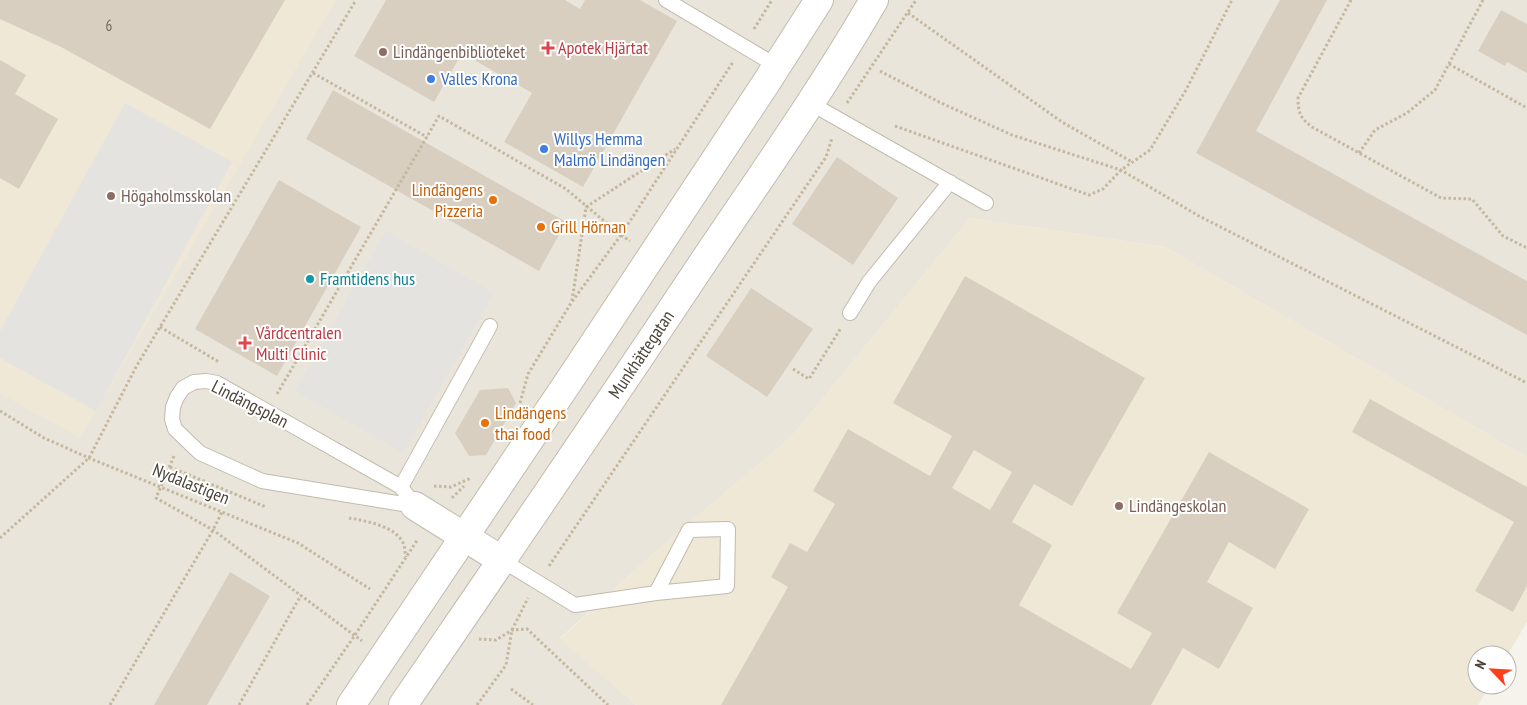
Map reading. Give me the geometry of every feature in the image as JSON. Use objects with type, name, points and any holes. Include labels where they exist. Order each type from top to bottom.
[{"type":"street","points":[[351,705],[652,256],[819,0]]},
{"type":"street","name":"Munkhättegatan","points":[[403,705],[503,560],[810,103],[874,0]]},
{"type":"street","name":"Lindängsplan","points":[[416,503],[503,560]]},
{"type":"lane","points":[[666,0],[777,66]]},
{"type":"lane","points":[[810,103],[986,203]]},
{"type":"lane","points":[[850,313],[869,282],[950,182]]},
{"type":"lane","points":[[416,503],[409,472],[490,326]]},
{"type":"lane","name":"Lindängsplan","points":[[194,382],[218,383],[416,503],[262,481],[200,453],[183,437],[175,429],[172,419],[176,397],[184,388],[194,382]]},
{"type":"lane","points":[[503,560],[575,605],[656,593],[727,586],[728,529],[689,530],[656,593]]},
{"type":"path","points":[[0,538],[89,458],[136,367],[356,0]]},
{"type":"path","points":[[518,412],[528,374],[571,303],[621,235],[772,0]]},
{"type":"path","points":[[851,109],[843,106],[848,102],[916,0]]},
{"type":"path","points":[[893,125],[1089,195],[1104,189],[1121,170],[1150,150],[1186,90],[1232,0]]},
{"type":"path","points":[[1351,0],[1298,98],[1298,107],[1302,120],[1441,198],[1472,199],[1504,236],[1527,248]]},
{"type":"path","points":[[1359,153],[1375,130],[1407,113],[1435,90],[1482,0]]},
{"type":"path","points":[[908,13],[1062,122],[1132,162]]},
{"type":"path","points":[[1449,64],[1527,108]]},
{"type":"path","points":[[880,71],[941,103],[1012,135],[1121,170],[1199,216],[1527,383]]},
{"type":"path","points":[[313,74],[427,137]]},
{"type":"path","points":[[285,400],[276,395],[439,116],[566,189],[621,235],[652,256]]},
{"type":"path","points":[[477,705],[506,665],[512,630],[519,613],[537,583],[826,157],[838,119]]},
{"type":"path","points":[[571,303],[586,207],[678,148]]},
{"type":"path","points":[[792,369],[809,380],[850,313]]},
{"type":"path","name":"Nydalastigen","points":[[0,411],[44,438],[89,458],[298,542],[370,588]]},
{"type":"path","points":[[183,437],[156,498],[213,530],[364,642]]},
{"type":"path","points":[[170,467],[266,507]]},
{"type":"path","points":[[307,705],[406,558],[416,503],[474,477],[451,487],[435,486],[409,472]]},
{"type":"path","points":[[110,705],[222,512]]},
{"type":"path","points":[[349,518],[380,525],[398,536],[404,544],[406,558]]},
{"type":"path","points":[[238,705],[301,595]]},
{"type":"path","points":[[512,630],[528,629],[608,705]]},
{"type":"path","points":[[335,664],[340,668]]},
{"type":"path","points":[[511,689],[533,705]]},
{"type":"shaded area","points":[[0,0],[1527,0],[1527,457],[1165,247],[970,218],[792,436],[653,554],[560,638],[636,705],[0,705]]},
{"type":"shaded area","name":"Högaholmsskolan","points":[[0,0],[336,0],[80,438],[0,393]]},
{"type":"shaded area","points":[[125,103],[232,162],[96,411],[0,358],[0,331]]},
{"type":"shaded area","name":"Lindängeskolan","points":[[970,218],[1165,247],[1527,457],[1527,622],[1513,645],[1467,645],[1467,695],[1484,695],[1478,705],[636,705],[560,639],[653,554],[792,436]]},
{"type":"shaded area","points":[[386,231],[494,293],[403,453],[295,391]]},
{"type":"building","points":[[0,0],[285,0],[210,129],[61,47],[0,19]]},
{"type":"building","points":[[386,0],[565,0],[580,9],[585,0],[640,0],[677,21],[583,187],[504,142],[532,93],[462,53],[434,102],[354,56]]},
{"type":"building","points":[[1280,0],[1327,0],[1256,131],[1527,281],[1527,335],[1196,153]]},
{"type":"building","points":[[1501,10],[1527,24],[1527,73],[1507,62],[1505,66],[1478,51]]},
{"type":"building","points":[[0,60],[26,75],[15,94],[58,119],[19,189],[0,178]]},
{"type":"building","points":[[333,90],[566,222],[539,271],[306,139]]},
{"type":"building","points":[[837,157],[898,198],[853,265],[792,224]]},
{"type":"building","name":"Framtidens hus","points":[[279,180],[361,227],[277,376],[195,329]]},
{"type":"building","points":[[965,276],[1145,378],[1072,506],[1034,484],[1012,522],[1052,545],[1019,605],[1131,669],[1152,633],[1117,613],[1209,452],[1309,509],[1275,569],[1229,542],[1207,582],[1253,608],[1219,669],[1183,648],[1151,705],[721,705],[788,587],[771,577],[790,543],[807,552],[835,504],[813,491],[848,429],[930,476],[952,436],[893,403]],"holes":[[[974,450],[1012,472],[990,510],[952,488]]]},
{"type":"building","points":[[751,288],[813,329],[767,397],[706,356]]},
{"type":"building","points":[[508,388],[516,403],[486,455],[469,456],[455,433],[480,390]]},
{"type":"building","points":[[1370,399],[1527,487],[1527,586],[1513,612],[1475,591],[1514,522],[1352,432]]},
{"type":"building","points":[[230,572],[270,596],[207,705],[154,705]]},
{"type":"place","name":"Apotek Hjärtat","points":[[548,48]]},
{"type":"place","name":"Lindängenbiblioteket","points":[[383,52]]},
{"type":"place","name":"Valles Krona","points":[[431,79]]},
{"type":"place","name":"Willys Hemma Malmö Lindängen","points":[[544,149]]},
{"type":"place","name":"Högaholmsskolan","points":[[111,196]]},
{"type":"place","name":"Lindängens Pizzeria","points":[[493,200]]},
{"type":"place","name":"Grill Hörnan","points":[[541,227]]},
{"type":"place","name":"Framtidens hus","points":[[310,279]]},
{"type":"place","name":"Vårdcentralen Multi Clinic","points":[[245,343]]},
{"type":"place","name":"Lindängens thai food","points":[[485,423]]},
{"type":"place","name":"Lindängeskolan","points":[[1119,506]]}]
